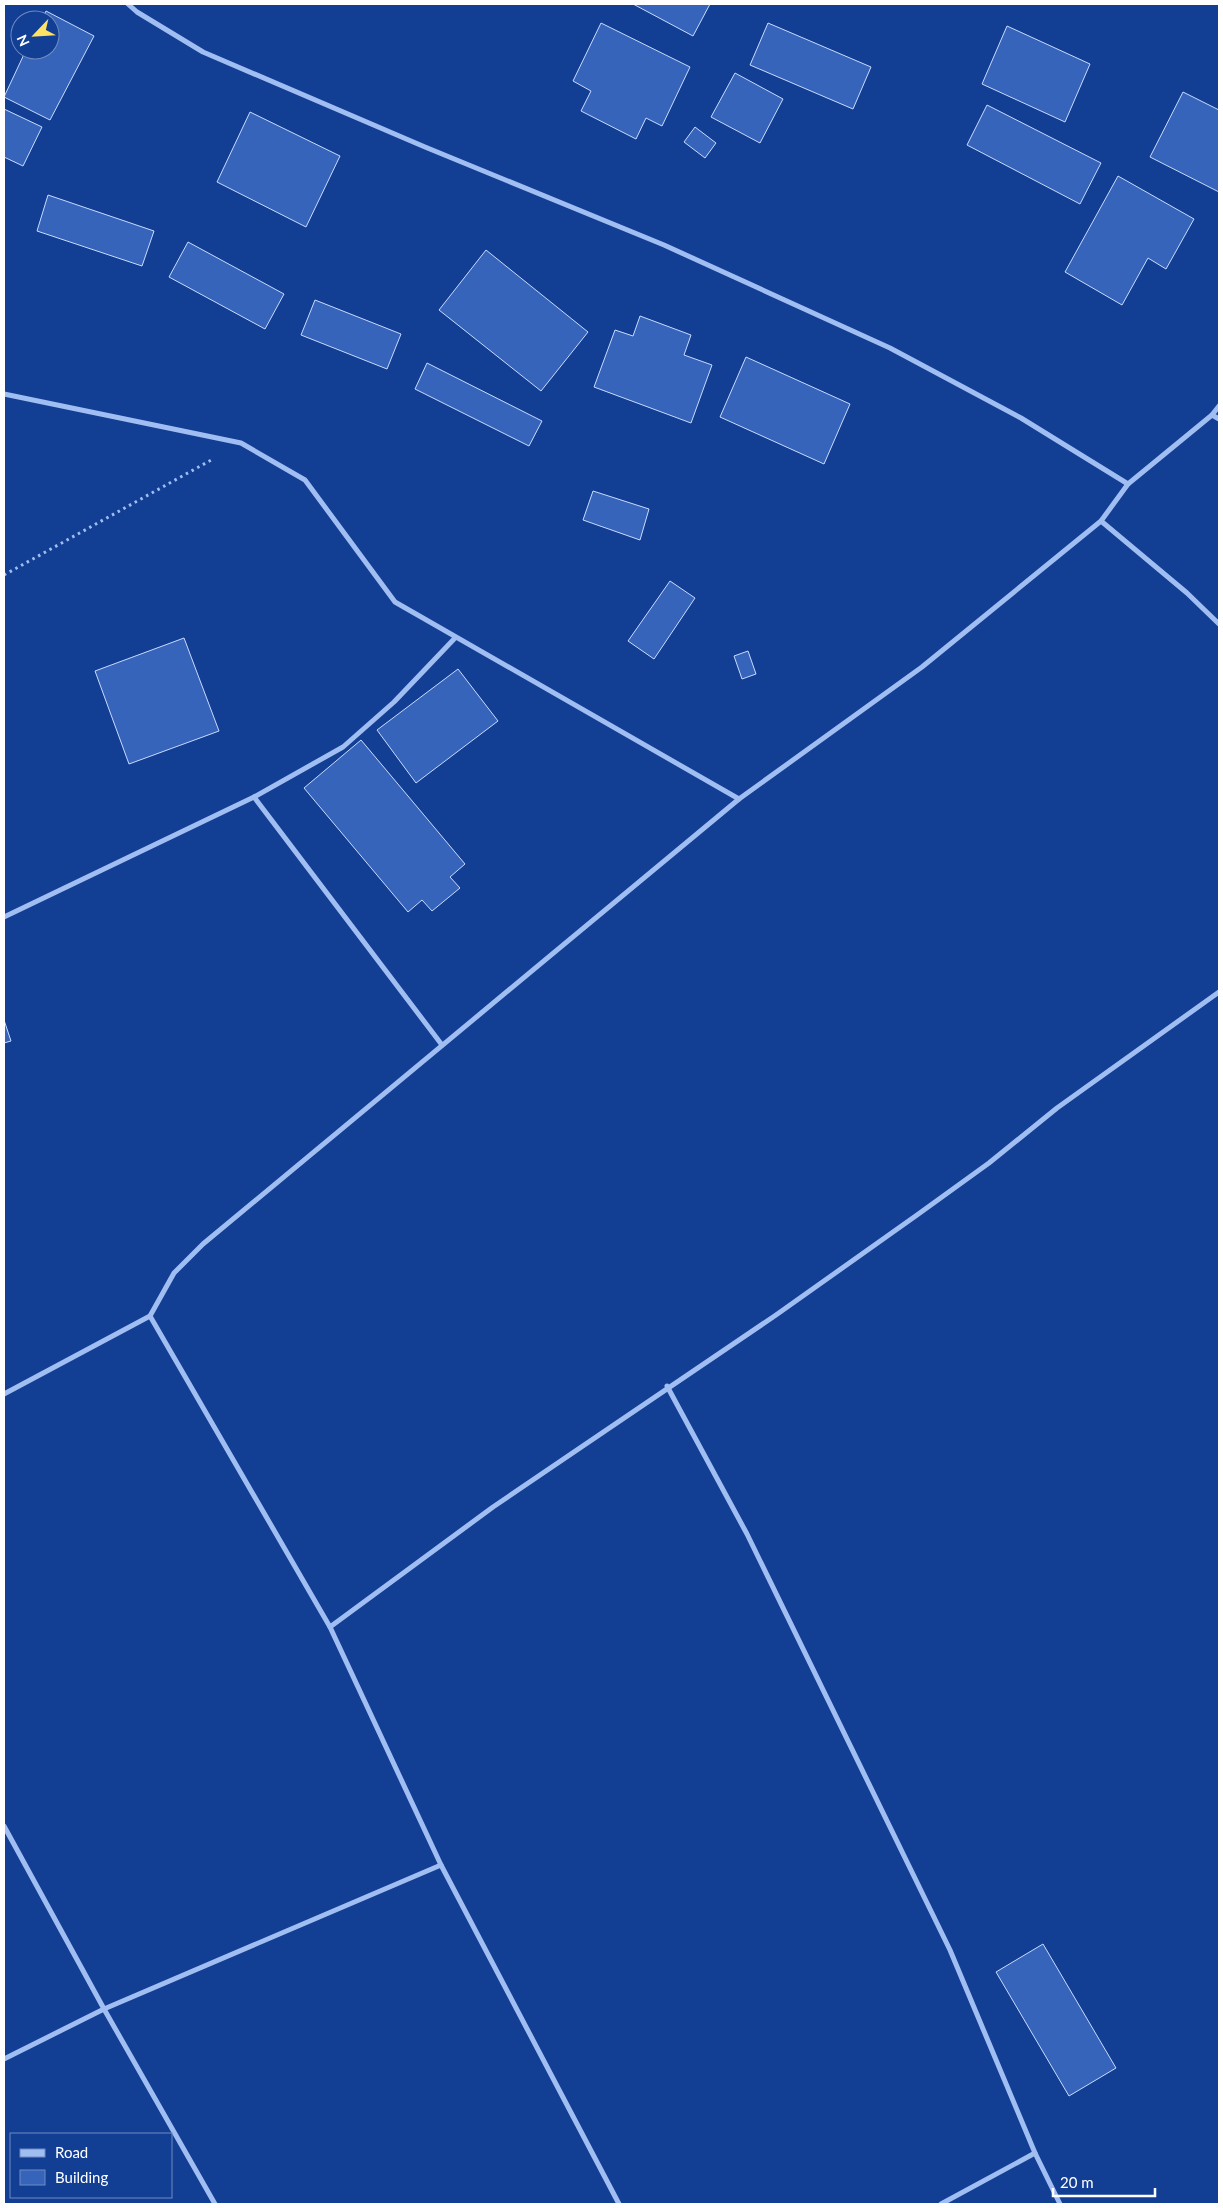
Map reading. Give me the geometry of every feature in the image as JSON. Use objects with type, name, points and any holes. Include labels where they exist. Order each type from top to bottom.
[{"type":"street","points":[[128,4],[137,12],[203,52],[425,147],[664,244],[890,348],[1021,418],[1128,484]]},
{"type":"street","points":[[4,394],[241,443],[304,480],[395,602],[455,638],[740,799]]},
{"type":"street","points":[[4,1394],[150,1316],[174,1273],[203,1244],[740,799],[922,667],[1101,521],[1128,484],[1212,415],[1219,406]]},
{"type":"street","points":[[1212,415],[1219,419]]},
{"type":"street","points":[[1101,521],[1187,593],[1219,624]]},
{"type":"street","points":[[4,917],[254,797],[343,746],[394,702],[455,638]]},
{"type":"street","points":[[254,797],[442,1045]]},
{"type":"street","points":[[330,1627],[493,1506],[776,1314],[989,1163],[1057,1108],[1219,992]]},
{"type":"street","points":[[150,1316],[330,1627],[441,1865],[619,2204]]},
{"type":"street","points":[[668,1386],[747,1534],[950,1950],[1035,2154],[1060,2204]]},
{"type":"street","points":[[4,1826],[104,2009],[215,2204]]},
{"type":"street","points":[[4,2060],[104,2009],[441,1865]]},
{"type":"street","points":[[941,2204],[1035,2154]]},
{"type":"path","points":[[4,575],[241,443]]},
{"type":"building","points":[[633,4],[710,4],[693,36]]},
{"type":"building","points":[[60,18],[94,36],[50,120],[4,97],[21,60],[60,60]]},
{"type":"building","points":[[601,23],[690,67],[662,126],[646,118],[636,139],[581,111],[591,91],[573,81]]},
{"type":"building","points":[[768,23],[871,67],[853,109],[750,65]]},
{"type":"building","points":[[1007,26],[1090,64],[1065,122],[982,84]]},
{"type":"building","points":[[735,73],[783,99],[760,143],[711,117]]},
{"type":"building","points":[[1183,92],[1219,110],[1219,192],[1150,157]]},
{"type":"building","points":[[987,105],[1101,163],[1080,204],[967,145]]},
{"type":"building","points":[[4,109],[42,127],[23,166],[4,157]]},
{"type":"building","points":[[250,112],[340,156],[306,227],[217,182]]},
{"type":"building","points":[[695,127],[716,143],[705,158],[684,142]]},
{"type":"building","points":[[1118,176],[1194,219],[1166,269],[1148,258],[1122,305],[1065,272]]},
{"type":"building","points":[[48,195],[154,231],[142,266],[37,231]]},
{"type":"building","points":[[188,242],[284,294],[265,329],[169,277]]},
{"type":"building","points":[[486,250],[588,332],[541,391],[439,310]]},
{"type":"building","points":[[315,300],[401,334],[387,369],[301,335]]},
{"type":"building","points":[[640,316],[691,335],[684,355],[712,365],[691,423],[594,387],[615,330],[633,336]]},
{"type":"building","points":[[746,357],[850,404],[824,464],[720,417]]},
{"type":"building","points":[[427,363],[542,421],[529,446],[415,389]]},
{"type":"building","points":[[593,491],[649,509],[640,540],[583,520]]},
{"type":"building","points":[[670,581],[695,598],[654,659],[628,641]]},
{"type":"building","points":[[184,638],[219,731],[129,764],[95,671]]},
{"type":"building","points":[[748,651],[756,674],[742,679],[734,656]]},
{"type":"building","points":[[458,669],[498,721],[416,783],[377,730]]},
{"type":"building","points":[[361,740],[465,864],[450,877],[460,888],[432,911],[422,900],[408,912],[304,788]]},
{"type":"building","points":[[4,1020],[11,1041],[4,1043]]},
{"type":"building","points":[[1043,1944],[1116,2068],[1069,2096],[996,1972]]}]
